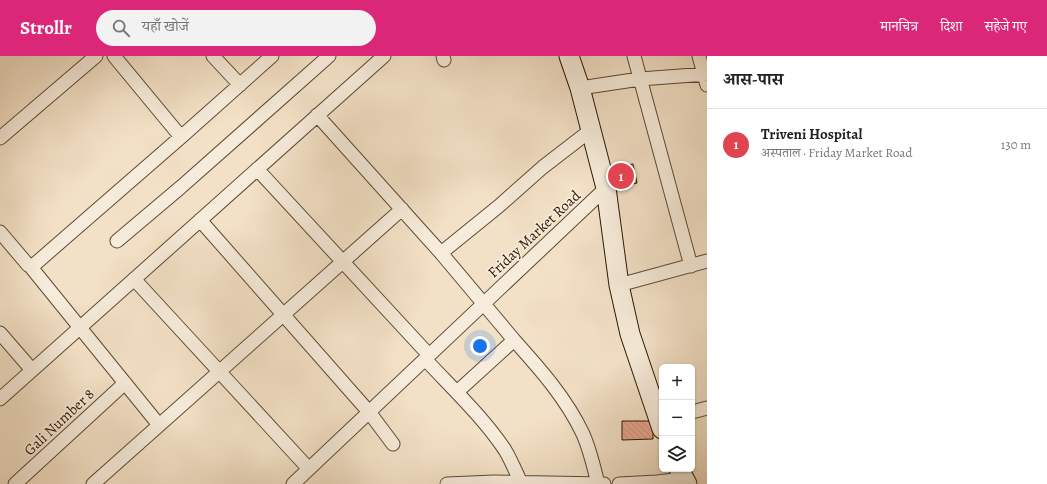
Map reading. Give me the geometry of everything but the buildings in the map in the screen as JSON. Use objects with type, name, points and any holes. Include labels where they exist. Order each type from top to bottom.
[{"type":"street","points":[[0,138],[96,56]]},
{"type":"street","points":[[114,56],[181,137]]},
{"type":"street","points":[[213,56],[240,85]]},
{"type":"street","points":[[30,266],[35,264],[272,56]]},
{"type":"street","points":[[117,241],[175,192],[329,56]]},
{"type":"street","points":[[0,399],[384,56]]},
{"type":"street","points":[[570,56],[580,88],[606,188],[619,285],[630,334],[659,418]]},
{"type":"street","points":[[634,56],[691,266]]},
{"type":"street","points":[[580,88],[640,79],[706,78],[699,56]]},
{"type":"street","points":[[317,115],[441,253],[545,375],[568,407],[583,434],[598,484]]},
{"type":"street","points":[[441,253],[499,206],[543,167],[591,130]]},
{"type":"street","points":[[257,169],[427,357],[475,413],[505,451],[522,483]]},
{"type":"street","name":"Friday Market Road","points":[[292,484],[606,188]]},
{"type":"street","points":[[93,484],[402,209]]},
{"type":"street","points":[[200,220],[369,412],[393,444]]},
{"type":"street","points":[[0,232],[30,266],[159,425]]},
{"type":"street","points":[[619,285],[707,261]]},
{"type":"street","points":[[134,279],[309,469]]},
{"type":"street","points":[[0,333],[32,370]]},
{"type":"street","points":[[457,392],[514,340]]},
{"type":"street","name":"Gali Number 8","points":[[15,484],[125,383]]},
{"type":"street","points":[[695,411],[707,408]]},
{"type":"street","points":[[619,484],[658,482],[683,477]]},
{"type":"street","points":[[447,484],[604,484]]},
{"type":"place","name":"Triveni Hospital","points":[[621,176]]}]
